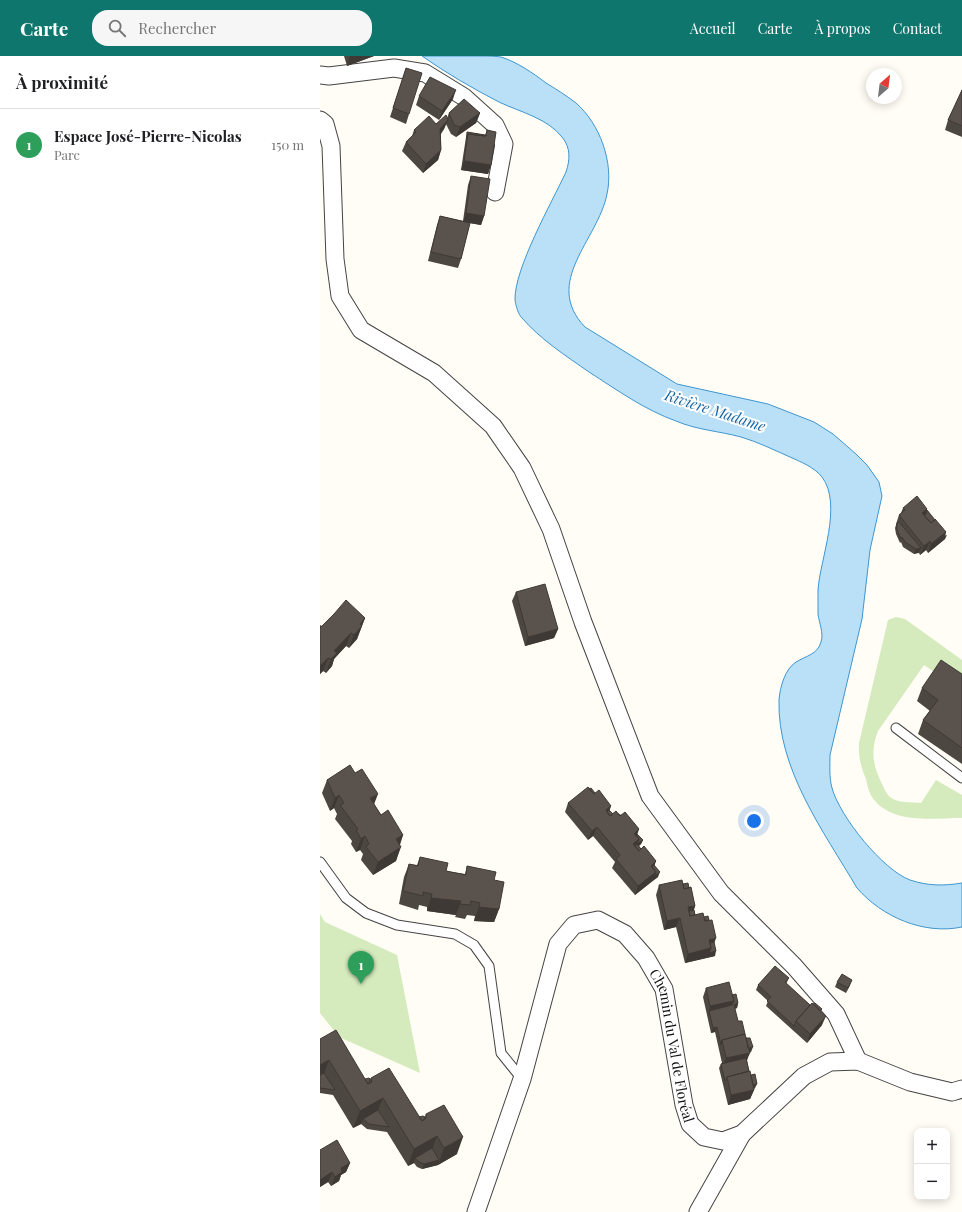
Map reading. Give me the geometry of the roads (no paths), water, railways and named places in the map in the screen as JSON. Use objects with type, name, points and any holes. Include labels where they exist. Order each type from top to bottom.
[{"type":"street","points":[[320,74],[329,76],[394,68],[425,73],[464,97],[494,125],[504,144],[495,192]]},
{"type":"street","points":[[320,120],[325,124],[330,146],[335,259],[340,296],[361,330],[434,373],[493,426],[522,468],[551,529],[583,622],[650,796],[721,893],[794,966],[836,1014],[858,1061]]},
{"type":"street","name":"Chemin du Val de Floréal","points":[[476,1212],[522,1079],[558,944],[574,925],[598,920],[625,934],[646,958],[664,989],[684,1104],[690,1124],[704,1137],[723,1141],[742,1134],[804,1076],[830,1062],[858,1061],[910,1082],[952,1092],[962,1089]]},
{"type":"street","points":[[698,1212],[742,1134]]},
{"type":"lane","points":[[896,728],[962,778]]},
{"type":"lane","points":[[320,862],[346,898],[366,913],[396,925],[455,934],[474,945],[489,966],[501,1053],[522,1079]]},
{"type":"water","name":"Rivière Madame","points":[[422,56],[490,56],[507,59],[525,68],[573,100],[585,112],[592,122],[607,157],[609,182],[602,211],[576,261],[571,277],[569,294],[573,310],[585,327],[677,384],[768,404],[814,422],[833,434],[856,454],[867,465],[879,482],[882,496],[870,550],[862,619],[830,755],[831,784],[837,800],[853,827],[876,854],[899,874],[910,880],[930,884],[949,885],[962,883],[962,927],[948,929],[933,928],[919,926],[905,921],[891,915],[879,907],[857,888],[817,822],[805,799],[794,775],[786,751],[780,726],[779,700],[782,684],[792,665],[814,652],[822,639],[818,614],[818,590],[829,532],[831,502],[828,489],[822,477],[815,470],[803,463],[754,441],[692,426],[653,411],[631,399],[589,372],[554,347],[529,326],[517,310],[515,300],[516,287],[527,254],[566,172],[569,159],[567,145],[556,130],[541,120],[499,102]]},
{"type":"place","name":"Espace José-Pierre-Nicolas","points":[[361,984]]}]
